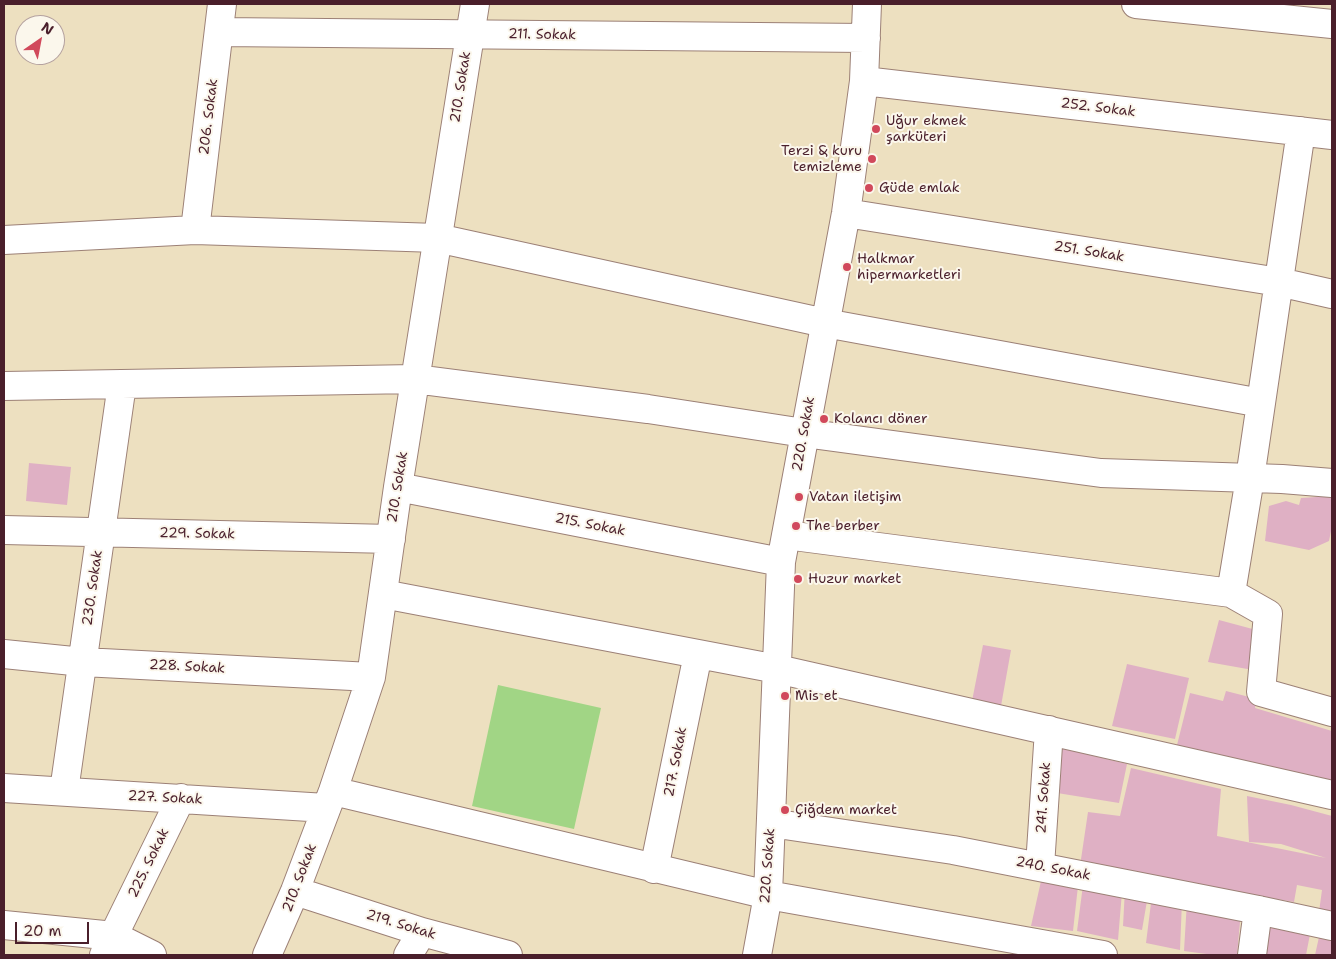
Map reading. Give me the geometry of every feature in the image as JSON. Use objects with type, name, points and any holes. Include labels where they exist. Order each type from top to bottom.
[{"type":"street","name":"206. Sokak","points":[[195,230],[222,4]]},
{"type":"street","name":"210. Sokak","points":[[267,955],[295,891],[330,800],[371,677],[398,487],[475,4]]},
{"type":"street","name":"220. Sokak","points":[[757,955],[768,895],[781,562],[846,213],[864,81],[868,4]]},
{"type":"street","points":[[1136,4],[1242,9],[1332,24]]},
{"type":"street","name":"211. Sokak","points":[[218,32],[866,38]]},
{"type":"street","name":"252. Sokak","points":[[864,81],[1332,135]]},
{"type":"street","points":[[1231,593],[1250,478],[1301,131]]},
{"type":"street","name":"251. Sokak","points":[[846,213],[1279,282],[1332,294]]},
{"type":"street","points":[[4,240],[195,230],[437,238],[825,323],[1261,403]]},
{"type":"street","points":[[4,386],[415,380],[648,409],[804,433],[1102,473],[1332,483]]},
{"type":"street","name":"230. Sokak","points":[[64,791],[122,384]]},
{"type":"street","name":"215. Sokak","points":[[398,487],[781,562]]},
{"type":"street","name":"229. Sokak","points":[[4,530],[391,539]]},
{"type":"street","points":[[786,535],[1231,593],[1268,614],[1261,692],[1332,712]]},
{"type":"street","points":[[382,594],[777,669],[1332,795]]},
{"type":"street","name":"228. Sokak","points":[[4,654],[83,662],[371,677]]},
{"type":"street","name":"217. Sokak","points":[[654,869],[698,654]]},
{"type":"street","name":"241. Sokak","points":[[1040,866],[1049,730]]},
{"type":"street","name":"227. Sokak","points":[[4,788],[181,798],[330,800],[768,895],[1102,955]]},
{"type":"street","name":"225. Sokak","points":[[109,946],[181,798]]},
{"type":"street","name":"240. Sokak","points":[[771,823],[953,850],[1332,926]]},
{"type":"street","name":"219. Sokak","points":[[295,891],[422,932],[508,955]]},
{"type":"street","points":[[1252,955],[1258,910]]},
{"type":"street","points":[[4,925],[152,955]]},
{"type":"street","points":[[408,955],[422,932]]},
{"type":"green space","points":[[498,685],[601,708],[574,829],[472,806]]},
{"type":"building","points":[[29,463],[71,467],[67,505],[26,501]]},
{"type":"building","points":[[1332,496],[1332,526],[1329,541],[1309,550],[1265,541],[1269,506],[1286,501],[1299,505],[1301,498]]},
{"type":"building","points":[[1219,620],[1260,631],[1253,670],[1208,662]]},
{"type":"building","points":[[983,645],[1011,650],[1001,706],[972,701]]},
{"type":"building","points":[[1127,664],[1189,678],[1175,739],[1112,726]]},
{"type":"building","points":[[1226,691],[1257,699],[1255,708],[1332,731],[1332,785],[1177,745],[1190,693],[1223,701]]},
{"type":"building","points":[[1057,747],[1127,764],[1119,803],[1051,792]]},
{"type":"building","points":[[1131,768],[1221,789],[1217,836],[1326,858],[1281,844],[1249,842],[1247,796],[1332,816],[1332,916],[1319,912],[1322,890],[1297,885],[1294,902],[1080,866],[1088,812],[1120,816]]},
{"type":"building","points":[[1041,881],[1078,886],[1073,931],[1031,926]]},
{"type":"building","points":[[1083,885],[1122,892],[1118,940],[1077,931]]},
{"type":"building","points":[[1125,889],[1148,895],[1142,930],[1123,926]]},
{"type":"building","points":[[1152,895],[1182,901],[1180,950],[1146,943]]},
{"type":"building","points":[[1187,901],[1241,911],[1237,955],[1214,955],[1184,951]]},
{"type":"building","points":[[1270,922],[1311,929],[1306,955],[1263,955]]},
{"type":"building","points":[[1319,937],[1332,939],[1332,955],[1315,955]]},
{"type":"place","name":"Uğur ekmek şarküteri","points":[[876,129]]},
{"type":"place","name":"Terzi & kuru temizleme","points":[[872,159]]},
{"type":"place","name":"Güde emlak","points":[[869,188]]},
{"type":"place","name":"Halkmar hipermarketleri","points":[[847,267]]},
{"type":"place","name":"Kolancı döner","points":[[824,419]]},
{"type":"place","name":"Vatan iletişim","points":[[799,497]]},
{"type":"place","name":"The berber","points":[[796,526]]},
{"type":"place","name":"Huzur market","points":[[798,579]]},
{"type":"place","name":"Mis et","points":[[785,696]]},
{"type":"place","name":"Çiğdem market","points":[[785,810]]}]
